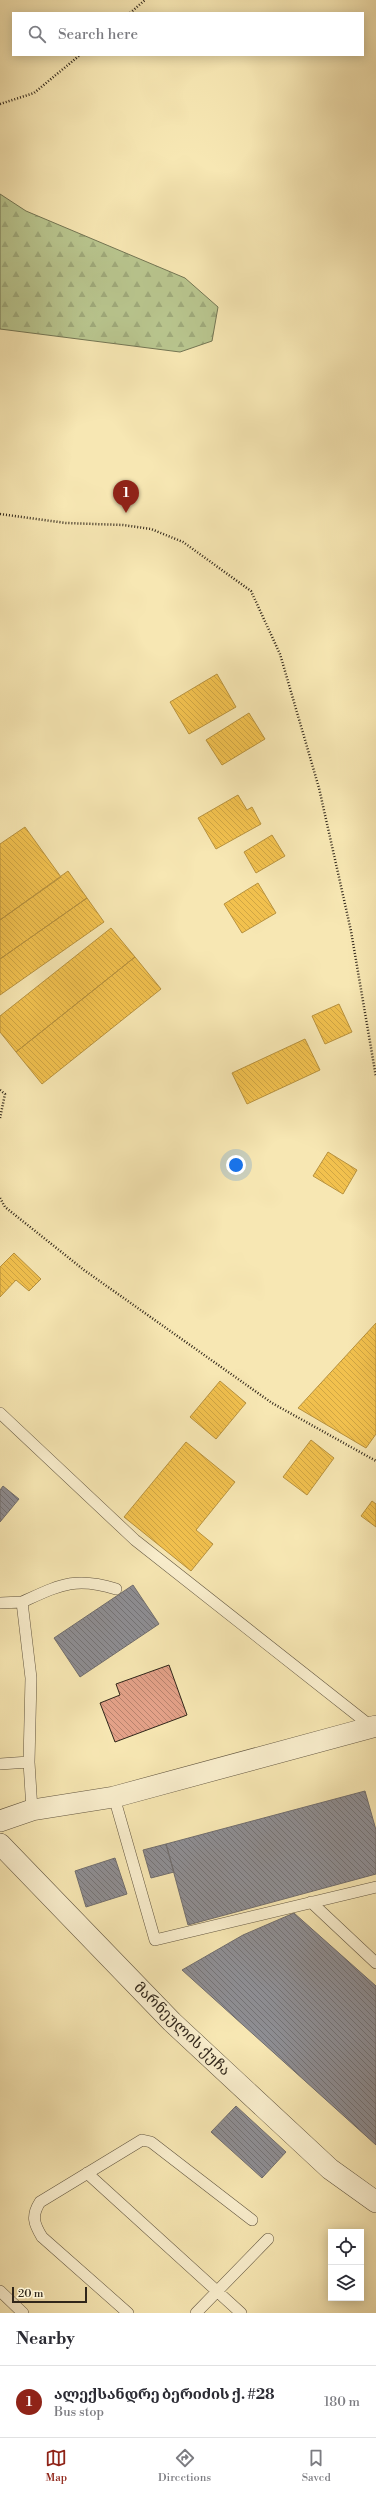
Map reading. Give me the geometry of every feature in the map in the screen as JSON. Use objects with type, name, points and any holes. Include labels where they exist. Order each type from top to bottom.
[{"type":"street","points":[[0,1822],[32,1810],[114,1797],[374,1727]]},
{"type":"street","name":"მარნეულის ქუჩა","points":[[0,1844],[172,2022],[330,2169],[376,2202]]},
{"type":"lane","points":[[0,1413],[135,1540],[374,1727]]},
{"type":"lane","points":[[0,1603],[22,1602],[68,1583],[94,1582],[116,1589]]},
{"type":"lane","points":[[22,1602],[31,1678],[30,1762],[32,1810]]},
{"type":"lane","points":[[0,1764],[30,1762]]},
{"type":"lane","points":[[114,1797],[155,1940],[376,1887]]},
{"type":"lane","points":[[311,1902],[376,1963]]},
{"type":"lane","points":[[128,2313],[42,2237],[34,2225],[34,2212],[40,2202],[142,2140],[151,2142],[252,2220]]},
{"type":"lane","points":[[87,2174],[242,2313]]},
{"type":"lane","points":[[196,2313],[219,2292],[268,2239]]},
{"type":"lane","points":[[0,2291],[23,2313]]},
{"type":"path","points":[[131,12],[145,0]]},
{"type":"path","points":[[0,104],[34,93],[79,56]]},
{"type":"path","points":[[0,514],[66,523],[123,525],[151,529],[183,542],[251,591],[280,654],[319,788],[351,931],[376,1077]]},
{"type":"path","points":[[0,1090],[5,1094],[0,1118]]},
{"type":"path","points":[[0,1198],[5,1207],[84,1270],[266,1398],[376,1461]]},
{"type":"green space","points":[[0,194],[26,211],[185,278],[218,307],[212,341],[180,352],[0,329]]},
{"type":"building: Homes","points":[[217,674],[236,707],[189,734],[170,702]]},
{"type":"building: Homes","points":[[249,713],[265,739],[222,765],[206,740]]},
{"type":"building: Homes","points":[[238,795],[247,810],[252,807],[261,824],[216,849],[198,818]]},
{"type":"building: Homes","points":[[25,827],[61,877],[0,920],[0,844]]},
{"type":"building: Homes","points":[[272,835],[285,856],[256,873],[244,852]]},
{"type":"building: Homes","points":[[68,871],[87,898],[0,959],[0,920]]},
{"type":"building: Homes","points":[[258,883],[276,913],[242,933],[224,904]]},
{"type":"building: Homes","points":[[87,898],[104,922],[0,995],[0,959]]},
{"type":"building: Homes","points":[[111,928],[135,957],[16,1052],[0,1032],[0,1016]]},
{"type":"building: Homes","points":[[135,957],[161,989],[42,1084],[16,1052]]},
{"type":"building: Homes","points":[[339,1004],[352,1032],[325,1044],[312,1016]]},
{"type":"building: Homes","points":[[305,1039],[320,1070],[247,1104],[232,1073]]},
{"type":"building: Homes","points":[[328,1152],[357,1170],[343,1194],[313,1176]]},
{"type":"building: Homes","points":[[14,1253],[41,1279],[29,1291],[16,1280],[0,1297],[0,1267]]},
{"type":"building: Homes","points":[[376,1323],[376,1434],[366,1448],[298,1408]]},
{"type":"building: Homes","points":[[220,1381],[246,1403],[216,1439],[190,1417]]},
{"type":"building: Homes","points":[[311,1440],[334,1458],[307,1495],[283,1477]]},
{"type":"building: Homes","points":[[186,1442],[235,1482],[196,1530],[213,1544],[191,1571],[124,1517]]},
{"type":"building: Homes","points":[[372,1501],[376,1504],[376,1527],[361,1516]]},
{"type":"building: Industry","points":[[3,1486],[19,1499],[0,1522],[0,1490]]},
{"type":"building: Industry","points":[[133,1585],[159,1624],[80,1677],[54,1638]]},
{"type":"building: Industry","points":[[365,1791],[376,1830],[376,1874],[188,1925],[166,1844]]},
{"type":"building: Industry","points":[[166,1844],[174,1872],[151,1878],[143,1850]]},
{"type":"building: Industry","points":[[115,1858],[127,1894],[86,1907],[75,1871]]},
{"type":"building: Industry","points":[[294,1913],[376,1986],[376,2145],[182,1970],[243,1935]]},
{"type":"building: Industry","points":[[236,2106],[286,2152],[262,2178],[211,2132]]},
{"type":"building: Other","points":[[169,1665],[187,1715],[115,1742],[100,1703],[120,1695],[116,1684]]},
{"type":"place","name":"ალექსანდრე ბერიძის ქ. #28","points":[[126,513]]}]
